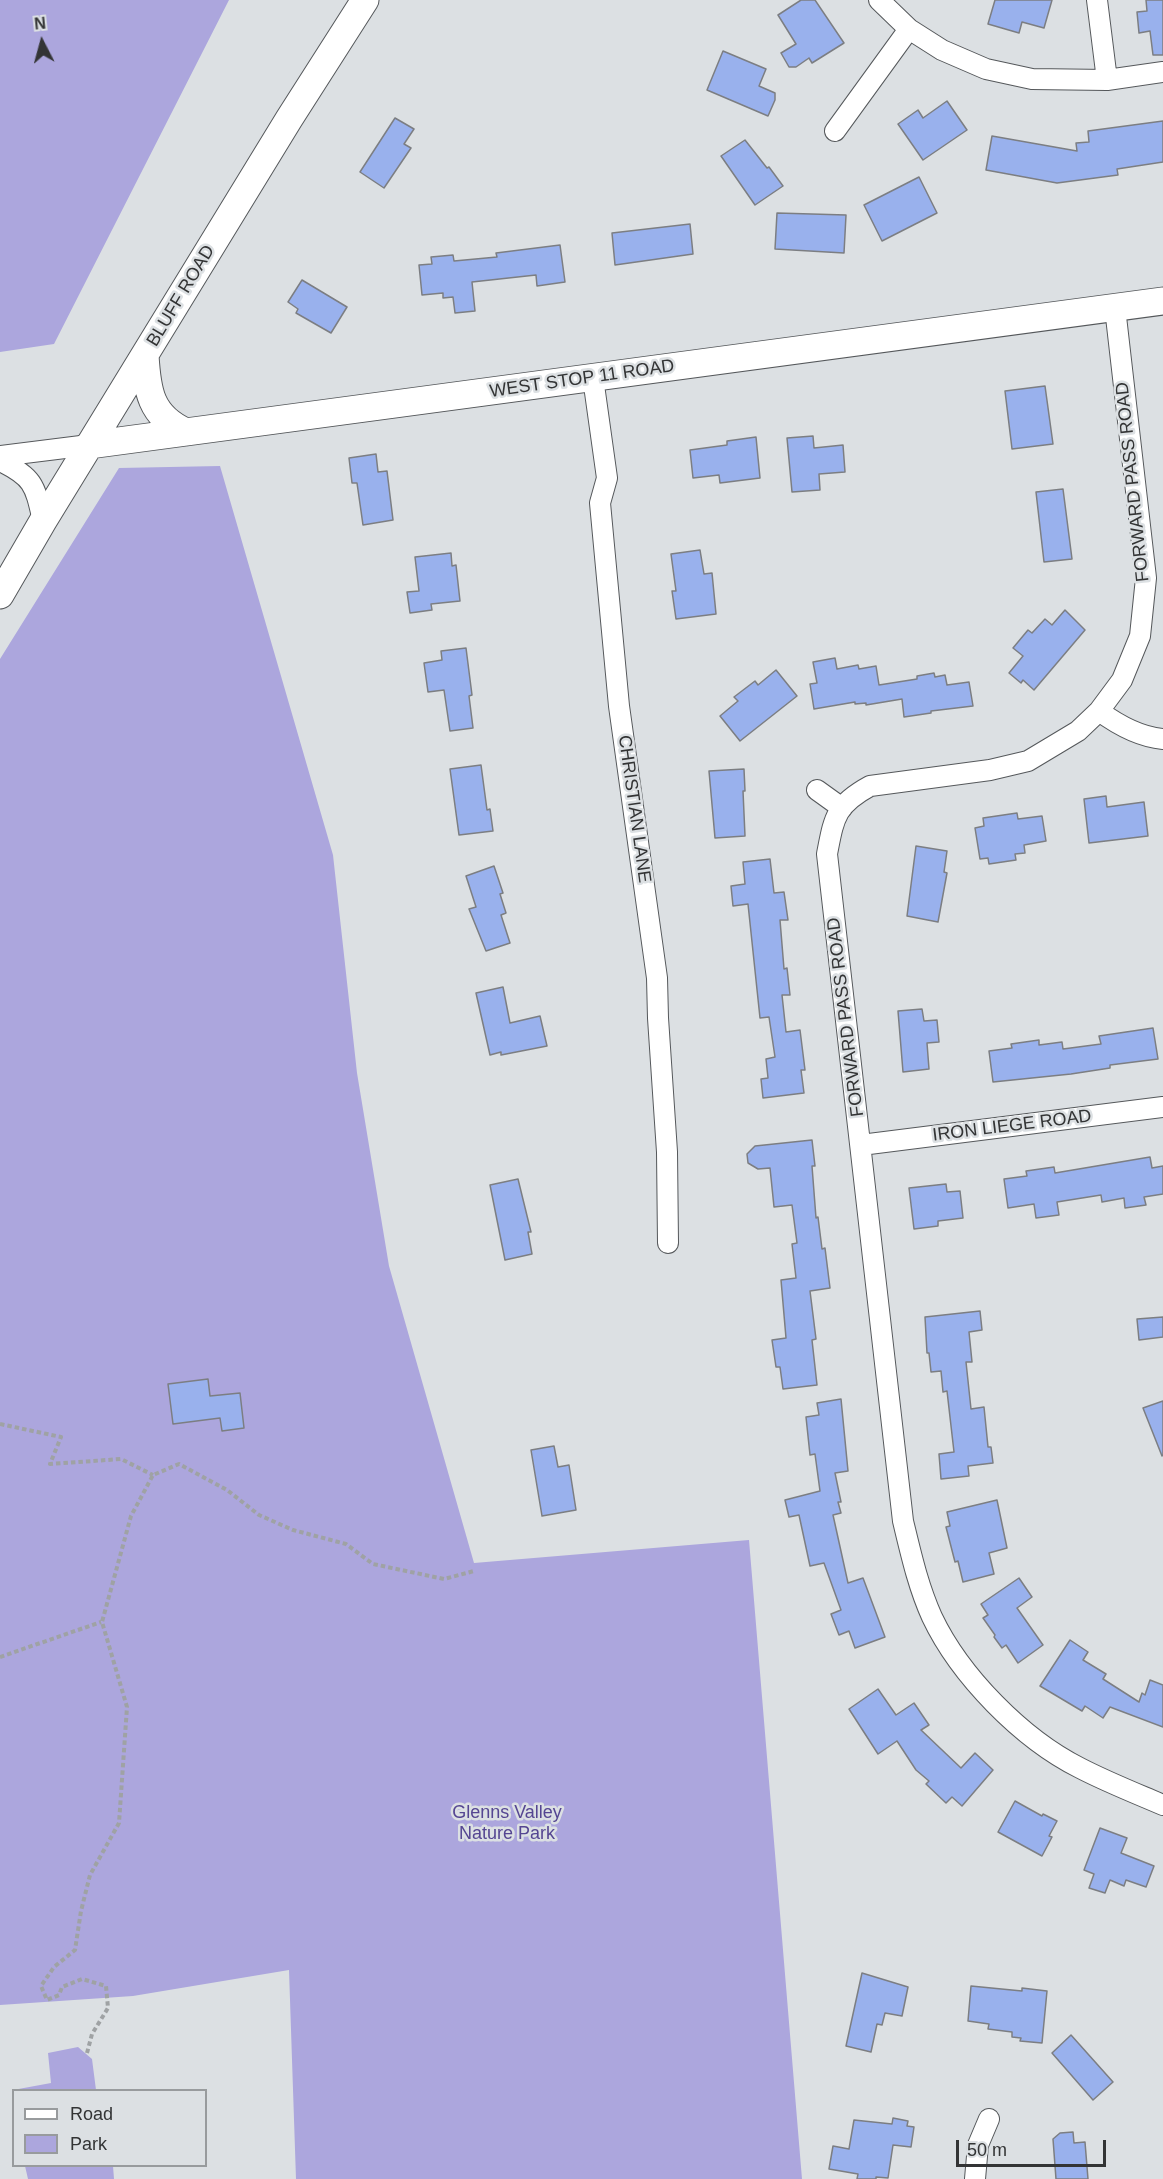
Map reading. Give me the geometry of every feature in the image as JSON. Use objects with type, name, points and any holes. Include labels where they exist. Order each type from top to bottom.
[{"type":"main road","name":"BLUFF ROAD","points":[[0,595],[89,445],[289,119],[365,0]]},
{"type":"main road","name":"WEST STOP 11 ROAD","points":[[89,445],[1163,301]]},
{"type":"main road","points":[[145,355],[148,389],[152,401],[165,419],[186,432]]},
{"type":"street","points":[[879,0],[909,29],[942,50],[986,69],[1032,79],[1107,80],[1163,72]]},
{"type":"street","points":[[1097,0],[1107,80]]},
{"type":"street","points":[[836,131],[909,29]]},
{"type":"street","name":"FORWARD PASS ROAD","points":[[1115,308],[1146,578],[1140,636],[1122,680],[1099,711],[1078,731],[1028,760],[990,770],[870,786],[853,795],[834,817],[827,854],[903,1521],[916,1575],[933,1618],[966,1672],[1017,1726],[1078,1767],[1163,1805]]},
{"type":"street","name":"CHRISTIAN LANE","points":[[594,378],[607,478],[600,503],[619,706],[657,978],[667,1152],[668,1243]]},
{"type":"street","name":"WEST STOP 11 ROAD","points":[[0,456],[89,445]]},
{"type":"street","points":[[0,461],[24,473],[28,478],[34,488],[43,521]]},
{"type":"street","points":[[1099,711],[1114,722],[1150,738],[1163,740]]},
{"type":"street","points":[[817,790],[842,808]]},
{"type":"street","name":"IRON LIEGE ROAD","points":[[861,1145],[1163,1107]]},
{"type":"street","points":[[975,2179],[978,2145],[989,2119]]},
{"type":"path","points":[[0,1424],[61,1437],[50,1464],[121,1459],[153,1475]]},
{"type":"path","points":[[87,2053],[92,2034],[108,2008],[106,1986],[82,1979],[62,1987],[59,1995],[47,2000],[41,1986],[54,1967],[75,1950],[90,1875],[119,1823],[127,1707],[102,1622],[131,1516],[153,1475],[179,1464],[227,1490],[259,1515],[293,1530],[346,1544],[373,1564],[444,1579],[474,1571]]},
{"type":"path","points":[[0,1657],[102,1622]]},
{"type":"green space","points":[[0,0],[229,0],[54,344],[0,352]]},
{"type":"green space","name":"Glenns Valley Nature Park","points":[[220,466],[333,855],[357,1073],[389,1266],[474,1563],[749,1540],[802,2179],[296,2179],[289,1970],[133,1996],[0,2005],[0,659],[119,468]]},
{"type":"green space","points":[[78,2047],[92,2059],[96,2089],[18,2089],[51,2083],[48,2053]]},
{"type":"green space","points":[[25,2167],[113,2167],[114,2179],[28,2179]]},
{"type":"building","points":[[801,0],[815,0],[844,43],[812,63],[809,58],[796,67],[789,67],[781,53],[796,44],[778,15]]},
{"type":"building","points":[[995,0],[1052,0],[1044,28],[1022,22],[1019,33],[988,24]]},
{"type":"building","points":[[1146,0],[1163,0],[1163,55],[1153,55],[1150,31],[1139,33],[1137,12],[1147,11]]},
{"type":"building","points":[[723,51],[766,69],[759,86],[775,93],[775,100],[768,116],[707,90]]},
{"type":"building","points":[[947,101],[967,130],[923,160],[898,124],[918,110],[923,118]]},
{"type":"building","points":[[395,118],[414,129],[404,144],[411,148],[384,188],[360,172]]},
{"type":"building","points":[[1163,121],[1163,162],[1117,169],[1118,175],[1057,183],[986,170],[992,136],[1077,151],[1076,143],[1089,142],[1088,131]]},
{"type":"building","points":[[745,140],[783,186],[755,205],[721,156]]},
{"type":"building","points":[[919,177],[937,213],[882,241],[864,205]]},
{"type":"building","points":[[777,213],[846,215],[844,253],[775,249]]},
{"type":"building","points":[[690,224],[693,254],[615,265],[612,233]]},
{"type":"building","points":[[560,245],[565,282],[537,286],[536,275],[472,282],[475,311],[455,313],[453,297],[443,298],[443,293],[422,295],[419,265],[432,264],[431,257],[453,255],[454,261],[497,257],[496,253]]},
{"type":"building","points":[[302,280],[347,307],[331,333],[296,313],[298,309],[288,302]]},
{"type":"building","points":[[1045,386],[1053,444],[1012,449],[1005,391]]},
{"type":"building","points":[[813,436],[814,448],[843,445],[845,472],[819,474],[820,490],[792,492],[787,438]]},
{"type":"building","points":[[756,437],[760,478],[720,483],[719,475],[693,478],[690,450],[727,445],[727,441]]},
{"type":"building","points":[[376,454],[378,472],[387,471],[393,520],[363,525],[357,483],[352,483],[349,458]]},
{"type":"building","points":[[1063,489],[1072,559],[1044,562],[1036,492]]},
{"type":"building","points":[[700,550],[704,574],[712,573],[716,614],[676,619],[672,591],[676,591],[671,554]]},
{"type":"building","points":[[451,553],[452,566],[456,565],[460,601],[431,604],[432,610],[410,613],[407,592],[419,591],[415,557]]},
{"type":"building","points":[[1065,610],[1085,630],[1034,690],[1023,680],[1021,683],[1009,673],[1023,656],[1013,648],[1028,630],[1032,633],[1045,619],[1052,625]]},
{"type":"building","points":[[466,648],[472,695],[469,696],[473,728],[450,731],[444,690],[428,692],[424,663],[442,660],[441,651]]},
{"type":"building","points":[[835,658],[837,669],[858,665],[859,669],[876,666],[879,685],[917,679],[917,676],[934,673],[935,677],[945,675],[947,685],[969,682],[973,706],[904,717],[902,699],[866,705],[866,703],[855,704],[855,702],[814,709],[810,684],[817,683],[813,662]]},
{"type":"building","points":[[776,670],[797,696],[740,741],[720,716],[738,701],[734,697],[755,681],[758,685]]},
{"type":"building","points":[[481,765],[487,810],[490,809],[493,831],[459,835],[450,769]]},
{"type":"building","points":[[744,769],[745,836],[715,838],[709,771]]},
{"type":"building","points":[[1106,796],[1107,807],[1144,802],[1148,836],[1089,843],[1084,799]]},
{"type":"building","points":[[1017,813],[1018,819],[1042,816],[1046,841],[1024,845],[1025,853],[1015,854],[1016,860],[989,864],[988,858],[980,859],[975,828],[984,826],[983,818]]},
{"type":"building","points":[[916,846],[947,851],[944,872],[947,873],[938,922],[907,916]]},
{"type":"building","points":[[770,859],[774,893],[784,892],[788,920],[780,920],[784,969],[787,968],[790,995],[782,995],[786,1032],[800,1030],[805,1070],[801,1070],[804,1093],[763,1098],[761,1079],[768,1078],[766,1059],[775,1057],[769,1017],[760,1018],[748,904],[733,906],[731,886],[745,884],[743,862]]},
{"type":"building","points":[[494,866],[503,893],[500,894],[506,913],[501,915],[510,943],[486,951],[469,909],[476,907],[466,876]]},
{"type":"building","points":[[503,987],[510,1023],[540,1016],[547,1046],[490,1055],[476,993]]},
{"type":"building","points":[[922,1009],[924,1021],[937,1020],[939,1042],[927,1043],[929,1069],[903,1072],[898,1011]]},
{"type":"building","points":[[1153,1028],[1158,1059],[1110,1065],[1110,1068],[1071,1074],[993,1082],[989,1051],[1012,1048],[1011,1044],[1039,1040],[1039,1045],[1062,1042],[1063,1049],[1101,1044],[1099,1036]]},
{"type":"building","points":[[812,1140],[816,1218],[818,1217],[822,1249],[825,1248],[830,1288],[810,1291],[816,1339],[812,1340],[817,1385],[783,1389],[780,1367],[776,1367],[772,1340],[786,1338],[781,1280],[796,1278],[792,1244],[797,1243],[792,1205],[774,1207],[770,1168],[758,1169],[748,1163],[747,1154],[755,1146]]},
{"type":"building","points":[[1150,1157],[1152,1168],[1163,1166],[1163,1194],[1144,1197],[1146,1205],[1125,1208],[1124,1198],[1102,1202],[1101,1195],[1057,1202],[1059,1215],[1036,1218],[1034,1204],[1008,1208],[1004,1179],[1027,1176],[1026,1171],[1054,1167],[1055,1173]]},
{"type":"building","points":[[518,1179],[531,1232],[528,1232],[532,1254],[505,1260],[490,1185]]},
{"type":"building","points":[[946,1184],[947,1192],[960,1191],[963,1218],[938,1221],[938,1226],[914,1229],[909,1188]]},
{"type":"building","points":[[980,1311],[982,1330],[969,1332],[972,1362],[966,1362],[971,1409],[984,1407],[988,1447],[991,1447],[993,1463],[968,1466],[969,1476],[941,1479],[939,1454],[954,1452],[947,1391],[943,1392],[941,1371],[931,1372],[929,1353],[927,1353],[925,1317]]},
{"type":"building","points":[[1163,1317],[1163,1337],[1139,1340],[1137,1319]]},
{"type":"building","points":[[208,1379],[210,1396],[240,1393],[244,1428],[222,1431],[220,1418],[173,1424],[168,1384]]},
{"type":"building","points":[[841,1399],[848,1471],[835,1473],[841,1513],[833,1515],[848,1583],[863,1578],[885,1637],[855,1648],[849,1631],[839,1635],[831,1614],[841,1610],[824,1563],[810,1566],[799,1515],[789,1517],[785,1500],[820,1491],[815,1454],[810,1455],[806,1417],[819,1415],[817,1403]]},
{"type":"building","points":[[1163,1401],[1163,1455],[1162,1456],[1143,1408]]},
{"type":"building","points":[[554,1446],[558,1467],[569,1465],[576,1510],[542,1516],[531,1450]]},
{"type":"building","points":[[997,1500],[1007,1548],[989,1553],[994,1574],[963,1582],[946,1527],[950,1526],[947,1512]]},
{"type":"building","points":[[1019,1578],[1032,1597],[1017,1608],[1043,1645],[1018,1663],[1006,1645],[1002,1648],[994,1637],[995,1635],[983,1618],[988,1615],[981,1604]]},
{"type":"building","points":[[1070,1640],[1088,1652],[1083,1660],[1106,1674],[1103,1679],[1139,1702],[1142,1693],[1145,1695],[1150,1680],[1163,1685],[1163,1727],[1110,1707],[1103,1718],[1085,1706],[1082,1711],[1040,1686]]},
{"type":"building","points":[[878,1689],[896,1715],[914,1703],[929,1725],[921,1730],[961,1768],[975,1753],[993,1770],[962,1806],[952,1797],[946,1803],[926,1784],[929,1781],[916,1770],[897,1741],[878,1754],[849,1709]]},
{"type":"building","points":[[1015,1801],[1042,1816],[1043,1814],[1057,1821],[1042,1856],[998,1832]]},
{"type":"building","points":[[1100,1828],[1127,1838],[1121,1853],[1154,1866],[1146,1887],[1126,1880],[1124,1886],[1110,1880],[1105,1893],[1089,1888],[1094,1874],[1084,1870]]},
{"type":"building","points":[[862,1973],[908,1987],[902,2016],[885,2013],[882,2025],[877,2024],[871,2052],[846,2046]]},
{"type":"building","points":[[971,1986],[1047,1991],[1042,2043],[1020,2041],[1021,2038],[1012,2037],[1012,2032],[988,2029],[989,2024],[968,2021]]},
{"type":"building","points":[[1071,2035],[1113,2082],[1093,2100],[1052,2053]]},
{"type":"building","points":[[893,2118],[908,2121],[907,2126],[914,2127],[911,2147],[893,2145],[888,2178],[857,2179],[858,2174],[829,2169],[833,2146],[849,2149],[854,2120],[892,2124]]},
{"type":"building","points":[[1073,2132],[1074,2143],[1085,2142],[1088,2179],[1056,2179],[1053,2139],[1060,2133]]}]
